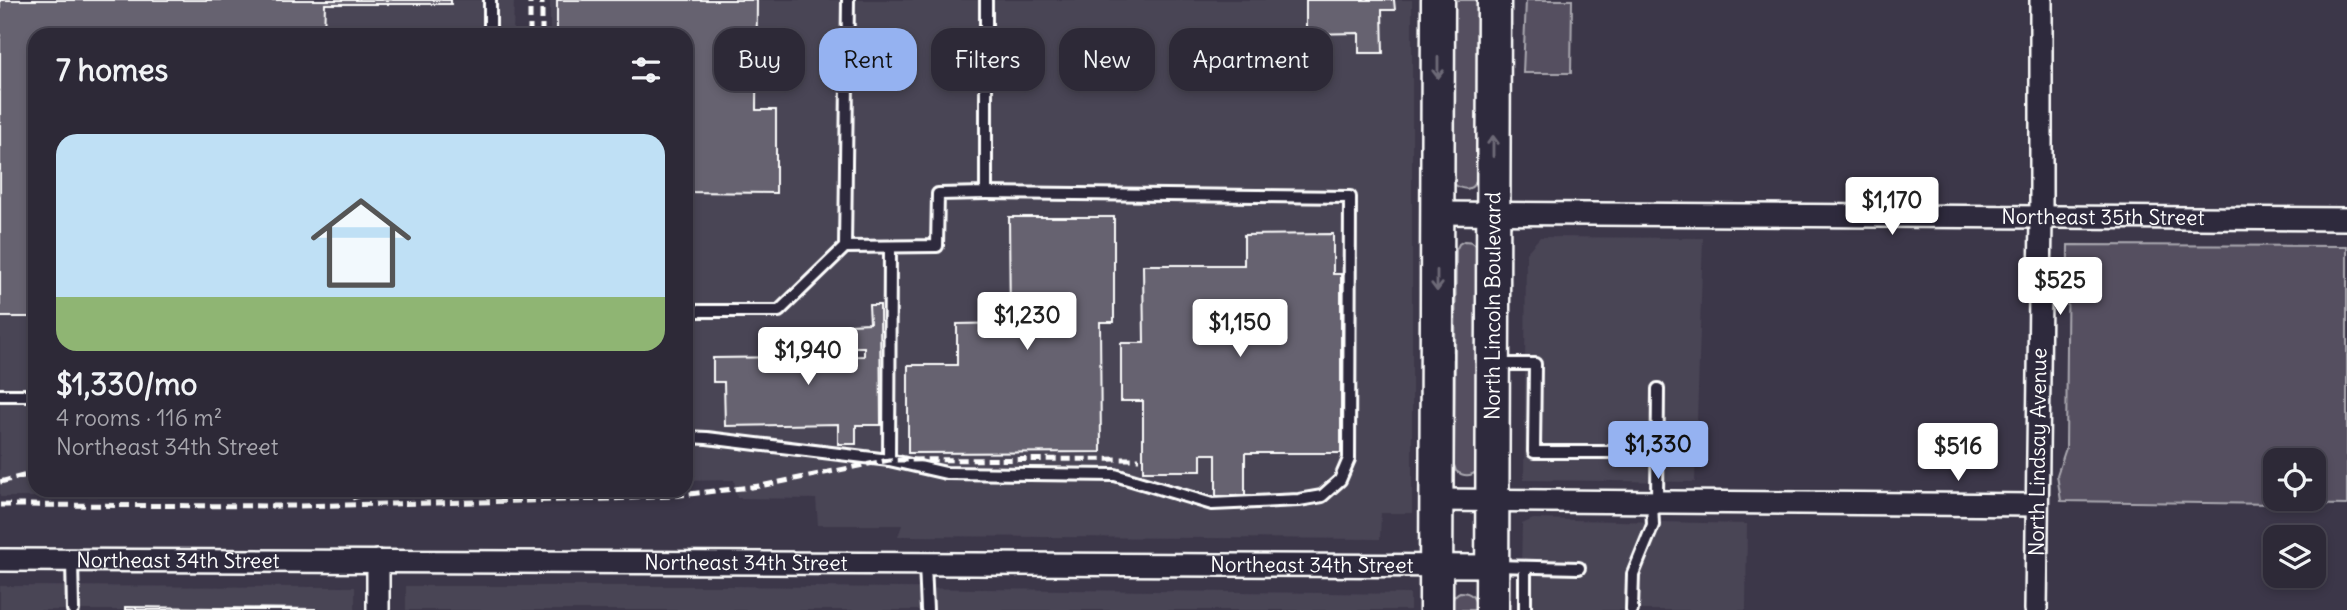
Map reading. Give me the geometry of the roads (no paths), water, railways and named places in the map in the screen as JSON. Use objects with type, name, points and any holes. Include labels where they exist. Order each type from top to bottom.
[{"type":"main road","points":[[1436,610],[1437,0]]},
{"type":"main road","name":"North Lincoln Boulevard","points":[[1492,610],[1494,0]]},
{"type":"street","name":"North Lindsay Avenue","points":[[2036,610],[2041,0]]},
{"type":"street","name":"Northeast 35th Street","points":[[1437,213],[2347,219]]},
{"type":"street","points":[[1436,500],[2037,505]]},
{"type":"street","name":"Northeast 34th Street","points":[[0,560],[1492,566]]},
{"type":"street","points":[[378,561],[378,610]]},
{"type":"lane","points":[[490,0],[490,28]]},
{"type":"lane","points":[[845,247],[848,0]]},
{"type":"lane","points":[[986,0],[986,193]]},
{"type":"lane","points":[[693,311],[779,311],[845,247],[937,246],[937,194],[1350,197],[1349,459],[1340,480],[1322,496],[1299,500],[1212,504],[1115,475],[946,473],[889,460],[693,437]]},
{"type":"lane","points":[[889,460],[890,247]]},
{"type":"lane","points":[[1492,364],[1535,364],[1534,452],[1658,452]]},
{"type":"lane","points":[[1632,610],[1633,574],[1653,525],[1658,452],[1658,389]]},
{"type":"lane","points":[[0,395],[28,395]]},
{"type":"lane","points":[[72,560],[73,610]]},
{"type":"lane","points":[[925,564],[926,610]]},
{"type":"lane","points":[[1492,566],[1580,568]]},
{"type":"lane","points":[[1525,567],[1525,610]]},
{"type":"railway","points":[[530,0],[530,28]]},
{"type":"railway","points":[[542,0],[542,28]]},
{"type":"railway","points":[[693,494],[760,486],[889,460],[1139,459]]},
{"type":"railway","points":[[0,482],[28,475]]},
{"type":"railway","points":[[0,505],[296,506],[651,497]]}]
